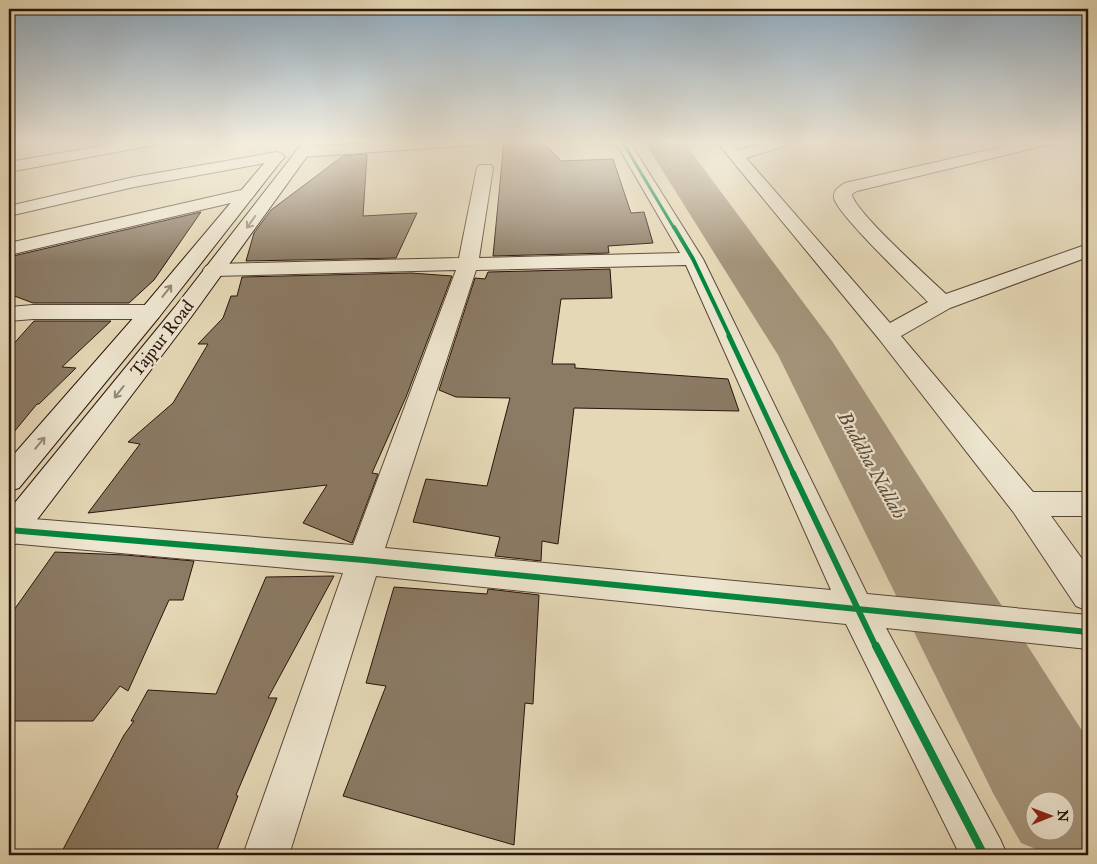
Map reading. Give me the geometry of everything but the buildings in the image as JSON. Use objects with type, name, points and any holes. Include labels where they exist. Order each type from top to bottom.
[{"type":"street","points":[[9,212],[137,181]]},
{"type":"street","name":"Tajpur Road","points":[[9,480],[152,312],[246,194],[260,181]]},
{"type":"street","name":"Tajpur Road","points":[[9,531],[238,240],[274,181]]},
{"type":"street","points":[[266,855],[364,560],[468,264],[477,181]]},
{"type":"street","points":[[646,181],[693,258],[857,610],[984,855]]},
{"type":"street","points":[[757,181],[887,334],[1025,504],[1088,595]]},
{"type":"street","points":[[875,181],[851,187],[843,192],[843,200],[857,218],[942,303]]},
{"type":"street","points":[[9,249],[246,194]]},
{"type":"street","points":[[887,334],[942,303],[1088,250]]},
{"type":"street","points":[[213,270],[693,258]]},
{"type":"street","points":[[9,314],[33,312],[152,312]]},
{"type":"street","points":[[1025,504],[1088,504]]},
{"type":"street","points":[[9,531],[364,560],[892,614],[1081,631]]},
{"type":"waterway","name":"Buddha Nallah","points":[[691,181],[810,355],[1032,754],[1056,792]]},
{"type":"cycle path","points":[[646,181],[693,259],[857,610],[984,855]]},
{"type":"cycle path","points":[[9,530],[364,560],[1088,632]]}]
